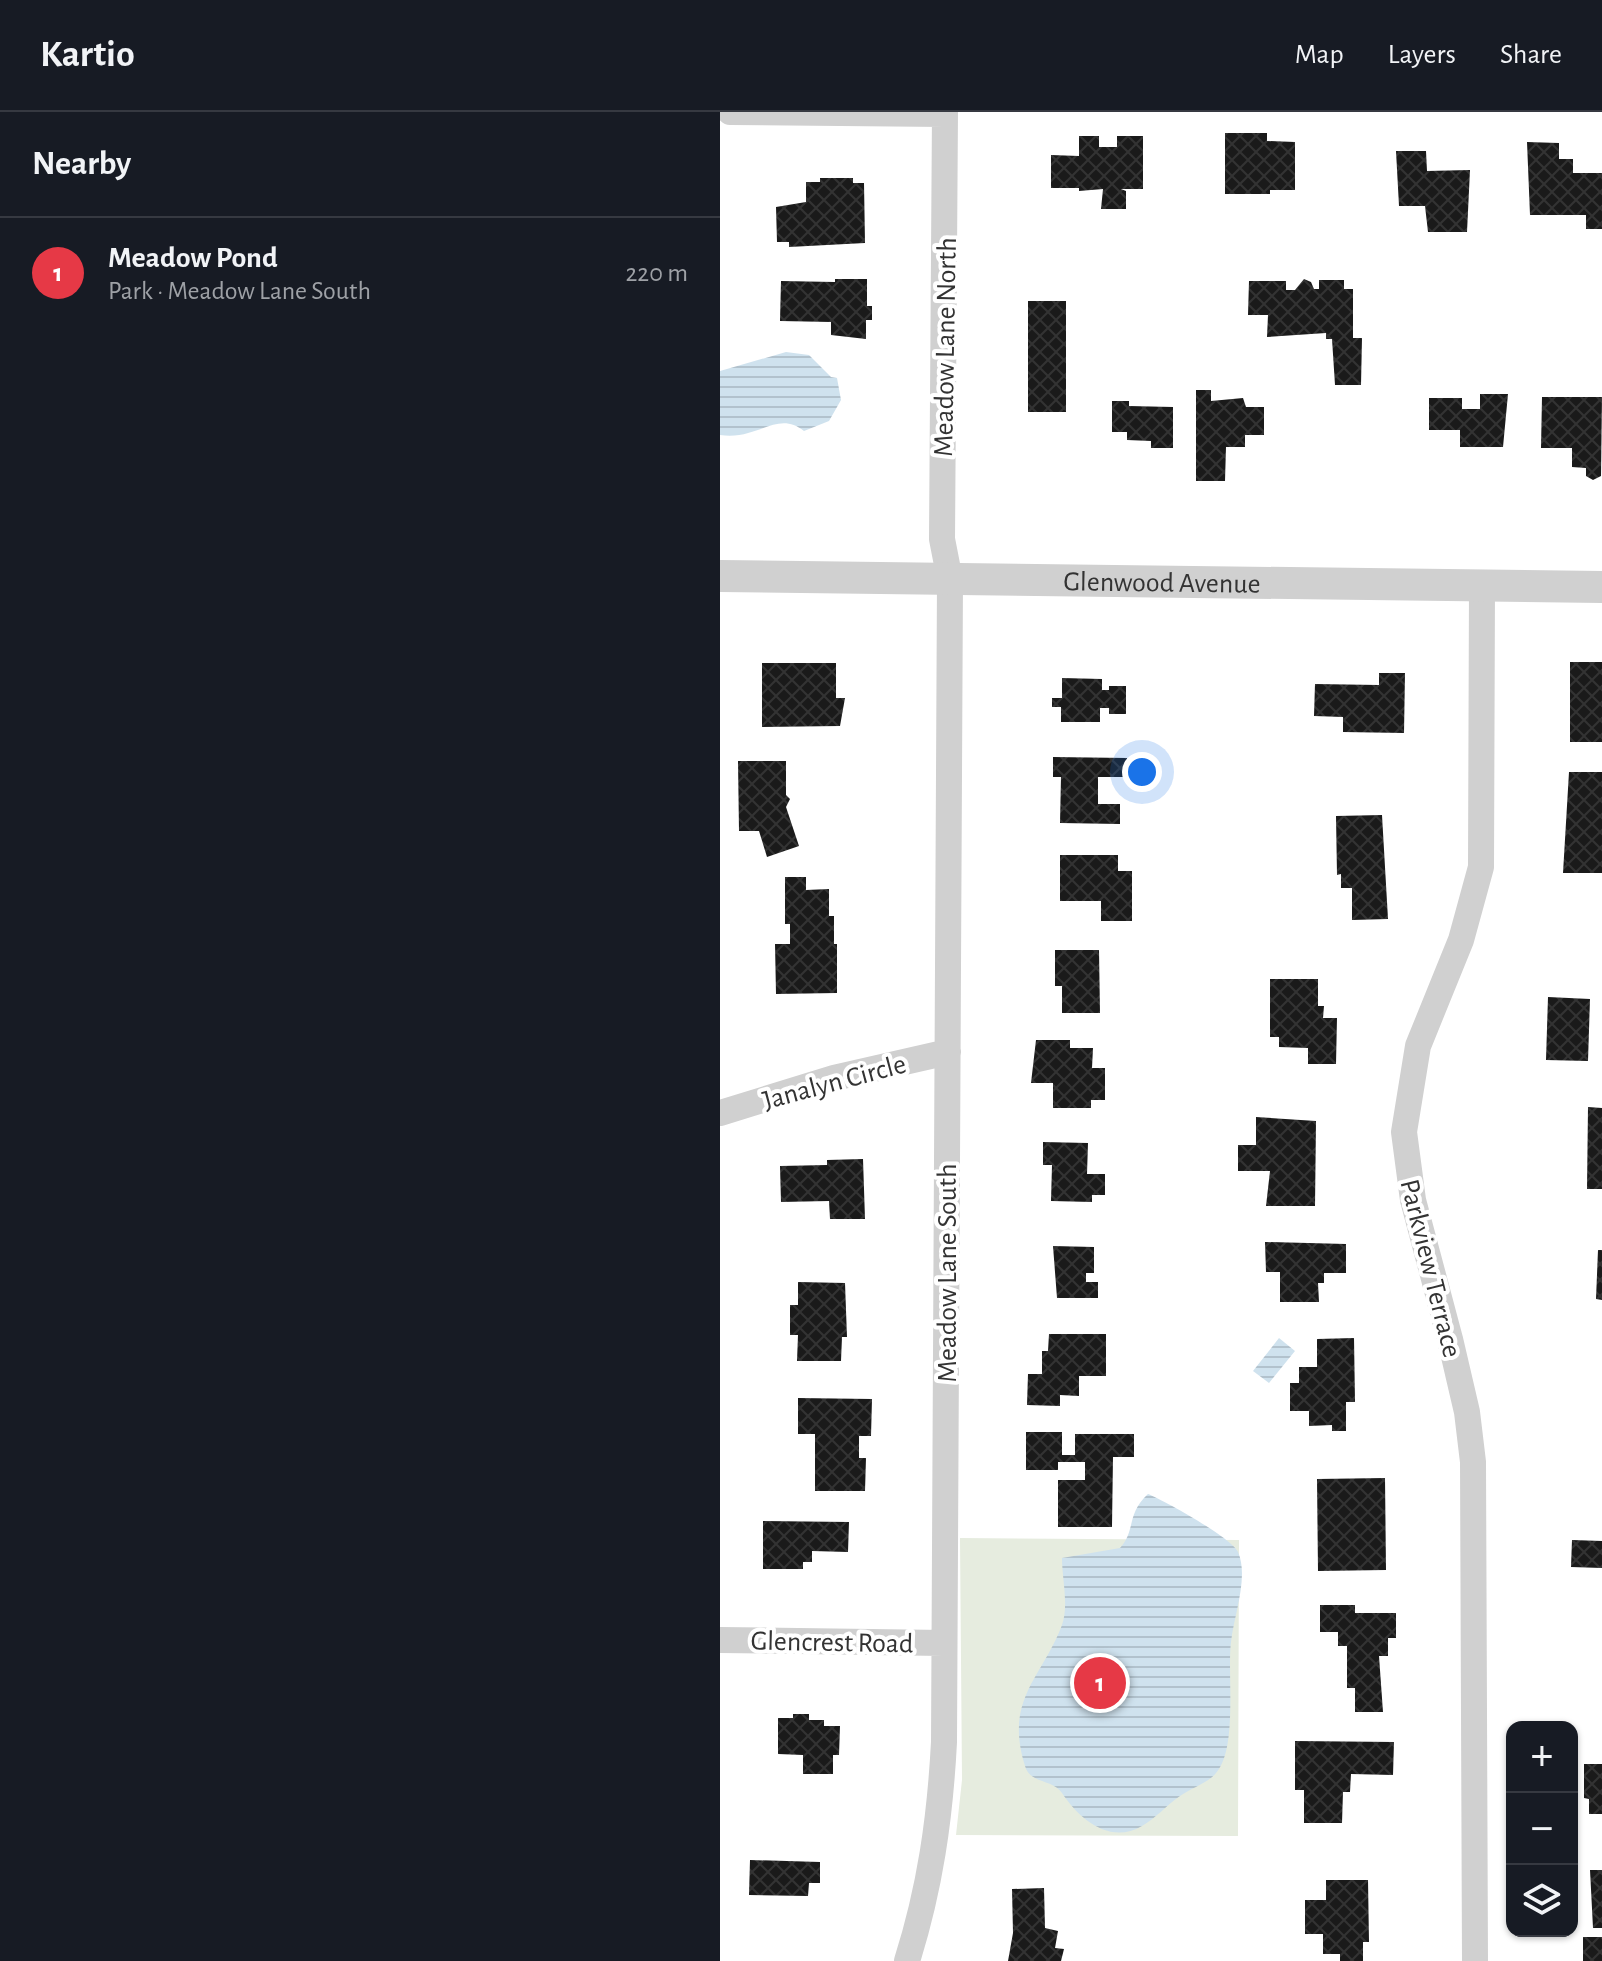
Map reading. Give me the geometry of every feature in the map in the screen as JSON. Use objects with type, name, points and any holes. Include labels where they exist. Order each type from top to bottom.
[{"type":"street","points":[[730,112],[945,113]]},
{"type":"street","name":"Meadow Lane North","points":[[945,113],[942,539],[950,580]]},
{"type":"street","name":"Glenwood Avenue","points":[[720,576],[1602,587]]},
{"type":"street","name":"Meadow Lane South","points":[[907,1961],[925,1904],[936,1851],[944,1742],[950,580]]},
{"type":"street","name":"Parkview Terrace","points":[[1475,1961],[1473,1462],[1460,1383],[1413,1200],[1404,1132],[1418,1046],[1461,940],[1481,867],[1482,586]]},
{"type":"street","name":"Janalyn Circle","points":[[720,1113],[834,1078],[948,1052]]},
{"type":"street","name":"Glencrest Road","points":[[720,1640],[944,1643]]},
{"type":"shaded area","points":[[960,1538],[1239,1540],[1238,1836],[956,1835],[962,1780]]},
{"type":"water","points":[[786,352],[809,355],[831,377],[837,378],[841,400],[829,421],[804,431],[785,423],[745,434],[720,435],[720,371]]},
{"type":"water","points":[[1279,1338],[1295,1351],[1269,1383],[1253,1371]]},
{"type":"water","points":[[1148,1494],[1211,1529],[1238,1552],[1242,1573],[1231,1642],[1229,1729],[1223,1762],[1213,1777],[1180,1796],[1142,1826],[1118,1833],[1086,1820],[1058,1789],[1028,1772],[1020,1743],[1019,1723],[1028,1690],[1062,1625],[1065,1601],[1062,1558],[1120,1548],[1137,1508]]},
{"type":"building","points":[[1225,133],[1267,133],[1267,141],[1295,142],[1295,190],[1270,190],[1270,194],[1225,194]]},
{"type":"building","points":[[1079,136],[1099,136],[1099,147],[1117,147],[1117,136],[1143,136],[1143,189],[1121,189],[1126,191],[1126,209],[1101,209],[1103,189],[1079,191],[1079,188],[1051,188],[1051,155],[1079,156]]},
{"type":"building","points":[[1527,142],[1559,143],[1559,159],[1573,159],[1573,173],[1602,173],[1602,229],[1586,229],[1586,215],[1530,215]]},
{"type":"building","points":[[1396,151],[1426,151],[1427,171],[1470,170],[1467,232],[1428,232],[1425,206],[1399,206]]},
{"type":"building","points":[[820,178],[853,178],[853,183],[864,183],[865,243],[789,247],[789,242],[777,242],[776,207],[806,202],[806,182],[820,182]]},
{"type":"building","points":[[835,279],[867,279],[867,306],[872,306],[872,320],[866,320],[866,339],[831,335],[831,322],[780,321],[781,281],[835,282]]},
{"type":"building","points":[[1304,279],[1311,282],[1314,289],[1319,289],[1319,280],[1344,280],[1344,289],[1353,289],[1353,338],[1362,338],[1361,385],[1335,385],[1332,339],[1326,339],[1326,333],[1267,337],[1268,315],[1248,315],[1249,281],[1286,281],[1286,290],[1295,290]]},
{"type":"building","points":[[1028,301],[1066,301],[1066,412],[1028,412]]},
{"type":"building","points":[[1196,390],[1211,390],[1211,401],[1243,398],[1246,407],[1264,407],[1264,435],[1245,435],[1245,447],[1226,447],[1225,481],[1196,481]]},
{"type":"building","points":[[1480,394],[1508,394],[1503,447],[1460,447],[1460,430],[1429,430],[1429,398],[1462,398],[1462,409],[1480,409]]},
{"type":"building","points":[[1542,397],[1602,397],[1601,476],[1593,480],[1586,476],[1586,468],[1572,467],[1572,448],[1541,448]]},
{"type":"building","points":[[1112,401],[1129,401],[1129,406],[1173,407],[1173,448],[1151,448],[1151,441],[1127,440],[1127,432],[1112,432]]},
{"type":"building","points":[[1570,662],[1602,662],[1602,742],[1570,742]]},
{"type":"building","points":[[762,663],[836,663],[836,698],[845,698],[840,726],[762,727]]},
{"type":"building","points":[[1379,673],[1405,673],[1404,733],[1343,732],[1343,717],[1314,716],[1315,684],[1379,685]]},
{"type":"building","points":[[1062,678],[1102,679],[1102,690],[1109,690],[1109,686],[1126,686],[1126,714],[1109,714],[1109,708],[1100,708],[1100,722],[1061,722],[1061,707],[1052,707],[1052,698],[1062,698]]},
{"type":"building","points":[[1053,757],[1127,758],[1127,777],[1098,777],[1098,804],[1120,804],[1120,824],[1060,823],[1061,777],[1053,777]]},
{"type":"building","points":[[738,761],[786,761],[786,795],[790,799],[786,807],[799,846],[767,857],[759,831],[739,831]]},
{"type":"building","points":[[1569,772],[1602,772],[1602,873],[1563,873]]},
{"type":"building","points":[[1382,815],[1388,919],[1352,920],[1352,888],[1341,888],[1341,874],[1337,875],[1336,816]]},
{"type":"building","points":[[1060,855],[1118,855],[1118,871],[1132,871],[1132,921],[1101,921],[1101,901],[1060,901]]},
{"type":"building","points":[[785,877],[806,877],[806,890],[829,889],[829,916],[834,916],[834,944],[837,944],[837,993],[776,994],[775,944],[790,944],[790,924],[785,924]]},
{"type":"building","points":[[1055,950],[1099,950],[1100,1013],[1062,1013],[1062,986],[1055,986]]},
{"type":"building","points":[[1270,979],[1318,979],[1318,1006],[1324,1006],[1323,1018],[1337,1018],[1336,1064],[1308,1064],[1308,1048],[1279,1047],[1279,1037],[1270,1037]]},
{"type":"building","points":[[1548,997],[1590,999],[1588,1061],[1546,1060]]},
{"type":"building","points":[[1036,1040],[1070,1040],[1070,1048],[1093,1048],[1092,1068],[1105,1068],[1105,1100],[1091,1100],[1091,1108],[1053,1108],[1053,1083],[1031,1083]]},
{"type":"building","points":[[1588,1107],[1602,1108],[1602,1189],[1587,1189]]},
{"type":"building","points":[[1256,1117],[1316,1121],[1315,1206],[1266,1206],[1270,1171],[1238,1171],[1238,1145],[1256,1145]]},
{"type":"building","points":[[1043,1142],[1088,1143],[1087,1174],[1105,1174],[1105,1195],[1092,1195],[1092,1202],[1051,1201],[1052,1165],[1043,1165]]},
{"type":"building","points":[[863,1159],[865,1219],[830,1219],[829,1201],[781,1202],[780,1166],[827,1165],[827,1160]]},
{"type":"building","points":[[1265,1242],[1346,1244],[1346,1273],[1324,1273],[1324,1283],[1318,1283],[1319,1302],[1280,1302],[1280,1272],[1266,1272]]},
{"type":"building","points":[[1053,1246],[1094,1247],[1094,1273],[1086,1273],[1086,1282],[1098,1282],[1098,1298],[1057,1298]]},
{"type":"building","points":[[1598,1250],[1602,1250],[1602,1300],[1596,1299]]},
{"type":"building","points":[[798,1282],[845,1283],[847,1337],[842,1337],[841,1361],[797,1361],[798,1335],[790,1335],[790,1305],[798,1305]]},
{"type":"building","points":[[1049,1334],[1106,1334],[1106,1376],[1079,1376],[1079,1396],[1060,1395],[1060,1406],[1027,1405],[1028,1374],[1042,1374],[1042,1351],[1048,1351]]},
{"type":"building","points":[[1354,1338],[1355,1402],[1346,1402],[1346,1431],[1332,1431],[1332,1425],[1309,1426],[1309,1411],[1290,1411],[1290,1383],[1299,1383],[1299,1367],[1317,1367],[1317,1339]]},
{"type":"building","points":[[798,1398],[872,1399],[871,1436],[859,1436],[859,1458],[866,1458],[865,1491],[815,1491],[815,1434],[798,1434]]},
{"type":"building","points":[[1026,1432],[1062,1432],[1062,1455],[1075,1455],[1075,1434],[1134,1434],[1134,1457],[1113,1457],[1112,1527],[1058,1527],[1058,1480],[1085,1480],[1085,1462],[1058,1462],[1058,1470],[1026,1470]]},
{"type":"building","points":[[1385,1478],[1386,1570],[1318,1571],[1317,1479]]},
{"type":"building","points":[[763,1521],[849,1522],[848,1552],[812,1551],[812,1562],[803,1562],[803,1569],[763,1569]]},
{"type":"building","points":[[1572,1540],[1602,1541],[1602,1568],[1571,1567]]},
{"type":"building","points":[[1320,1605],[1355,1605],[1355,1613],[1396,1613],[1396,1638],[1388,1638],[1388,1656],[1379,1656],[1383,1712],[1355,1712],[1355,1688],[1347,1688],[1347,1646],[1338,1646],[1338,1632],[1320,1632]]},
{"type":"building","points":[[793,1714],[809,1714],[809,1720],[824,1720],[824,1726],[840,1726],[839,1755],[833,1755],[833,1774],[803,1774],[803,1755],[778,1754],[778,1718],[793,1718]]},
{"type":"building","points":[[1295,1741],[1394,1742],[1393,1775],[1351,1774],[1350,1792],[1343,1792],[1342,1823],[1304,1823],[1304,1790],[1295,1790]]},
{"type":"building","points":[[1584,1764],[1602,1764],[1602,1814],[1589,1814],[1589,1799],[1584,1798]]},
{"type":"building","points":[[750,1860],[820,1862],[820,1883],[809,1883],[808,1896],[749,1895]]},
{"type":"building","points":[[1590,1870],[1602,1870],[1602,1928],[1593,1928]]},
{"type":"building","points":[[1326,1880],[1368,1880],[1369,1942],[1363,1942],[1363,1961],[1340,1961],[1340,1954],[1323,1954],[1323,1934],[1305,1934],[1305,1900],[1326,1900]]},
{"type":"building","points":[[1044,1888],[1045,1928],[1058,1931],[1055,1948],[1064,1949],[1061,1961],[1008,1961],[1013,1933],[1012,1889]]},
{"type":"building","points":[[1583,1937],[1602,1937],[1602,1961],[1583,1961]]},
{"type":"place","name":"Meadow Pond","points":[[1100,1683]]}]
